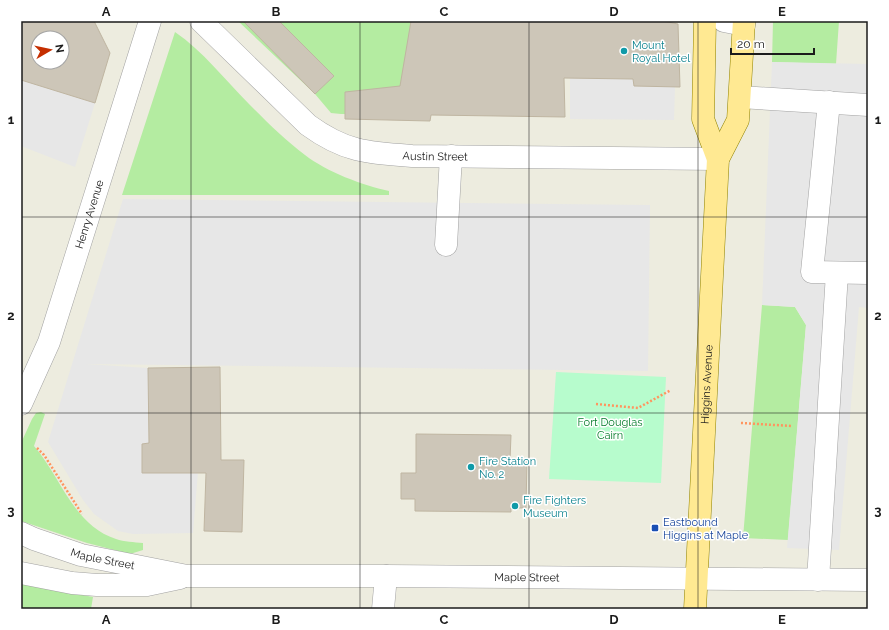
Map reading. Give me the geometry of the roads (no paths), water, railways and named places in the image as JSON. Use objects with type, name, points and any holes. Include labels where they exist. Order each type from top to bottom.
[{"type":"main road","name":"Higgins Avenue","points":[[695,609],[718,159],[703,119],[705,21]]},
{"type":"main road","name":"Higgins Avenue","points":[[718,159],[738,120],[740,97],[737,22]]},
{"type":"street","name":"Henry Avenue","points":[[21,404],[30,364],[51,334],[150,21]]},
{"type":"street","name":"Austin Street","points":[[201,21],[308,125],[327,138],[350,148],[379,154],[718,159]]},
{"type":"street","points":[[740,97],[868,105]]},
{"type":"street","points":[[829,102],[812,272],[868,273]]},
{"type":"street","points":[[446,245],[451,156]]},
{"type":"street","points":[[818,580],[836,273]]},
{"type":"street","name":"Maple Street","points":[[21,533],[34,540],[81,555],[187,576],[868,580]]},
{"type":"street","name":"Maple Street","points":[[21,573],[72,583],[97,585],[147,585],[187,576]]},
{"type":"street","points":[[383,609],[386,576]]},
{"type":"place","name":"Mount Royal Hotel","points":[[624,51]]},
{"type":"place","name":"Fire Station No. 2","points":[[471,467]]},
{"type":"place","name":"Fire Fighters Museum","points":[[515,506]]},
{"type":"place","name":"Eastbound Higgins at Maple","points":[[655,528]]},
{"type":"park label","name":"Fort Douglas Cairn","points":[[610,428]]}]
